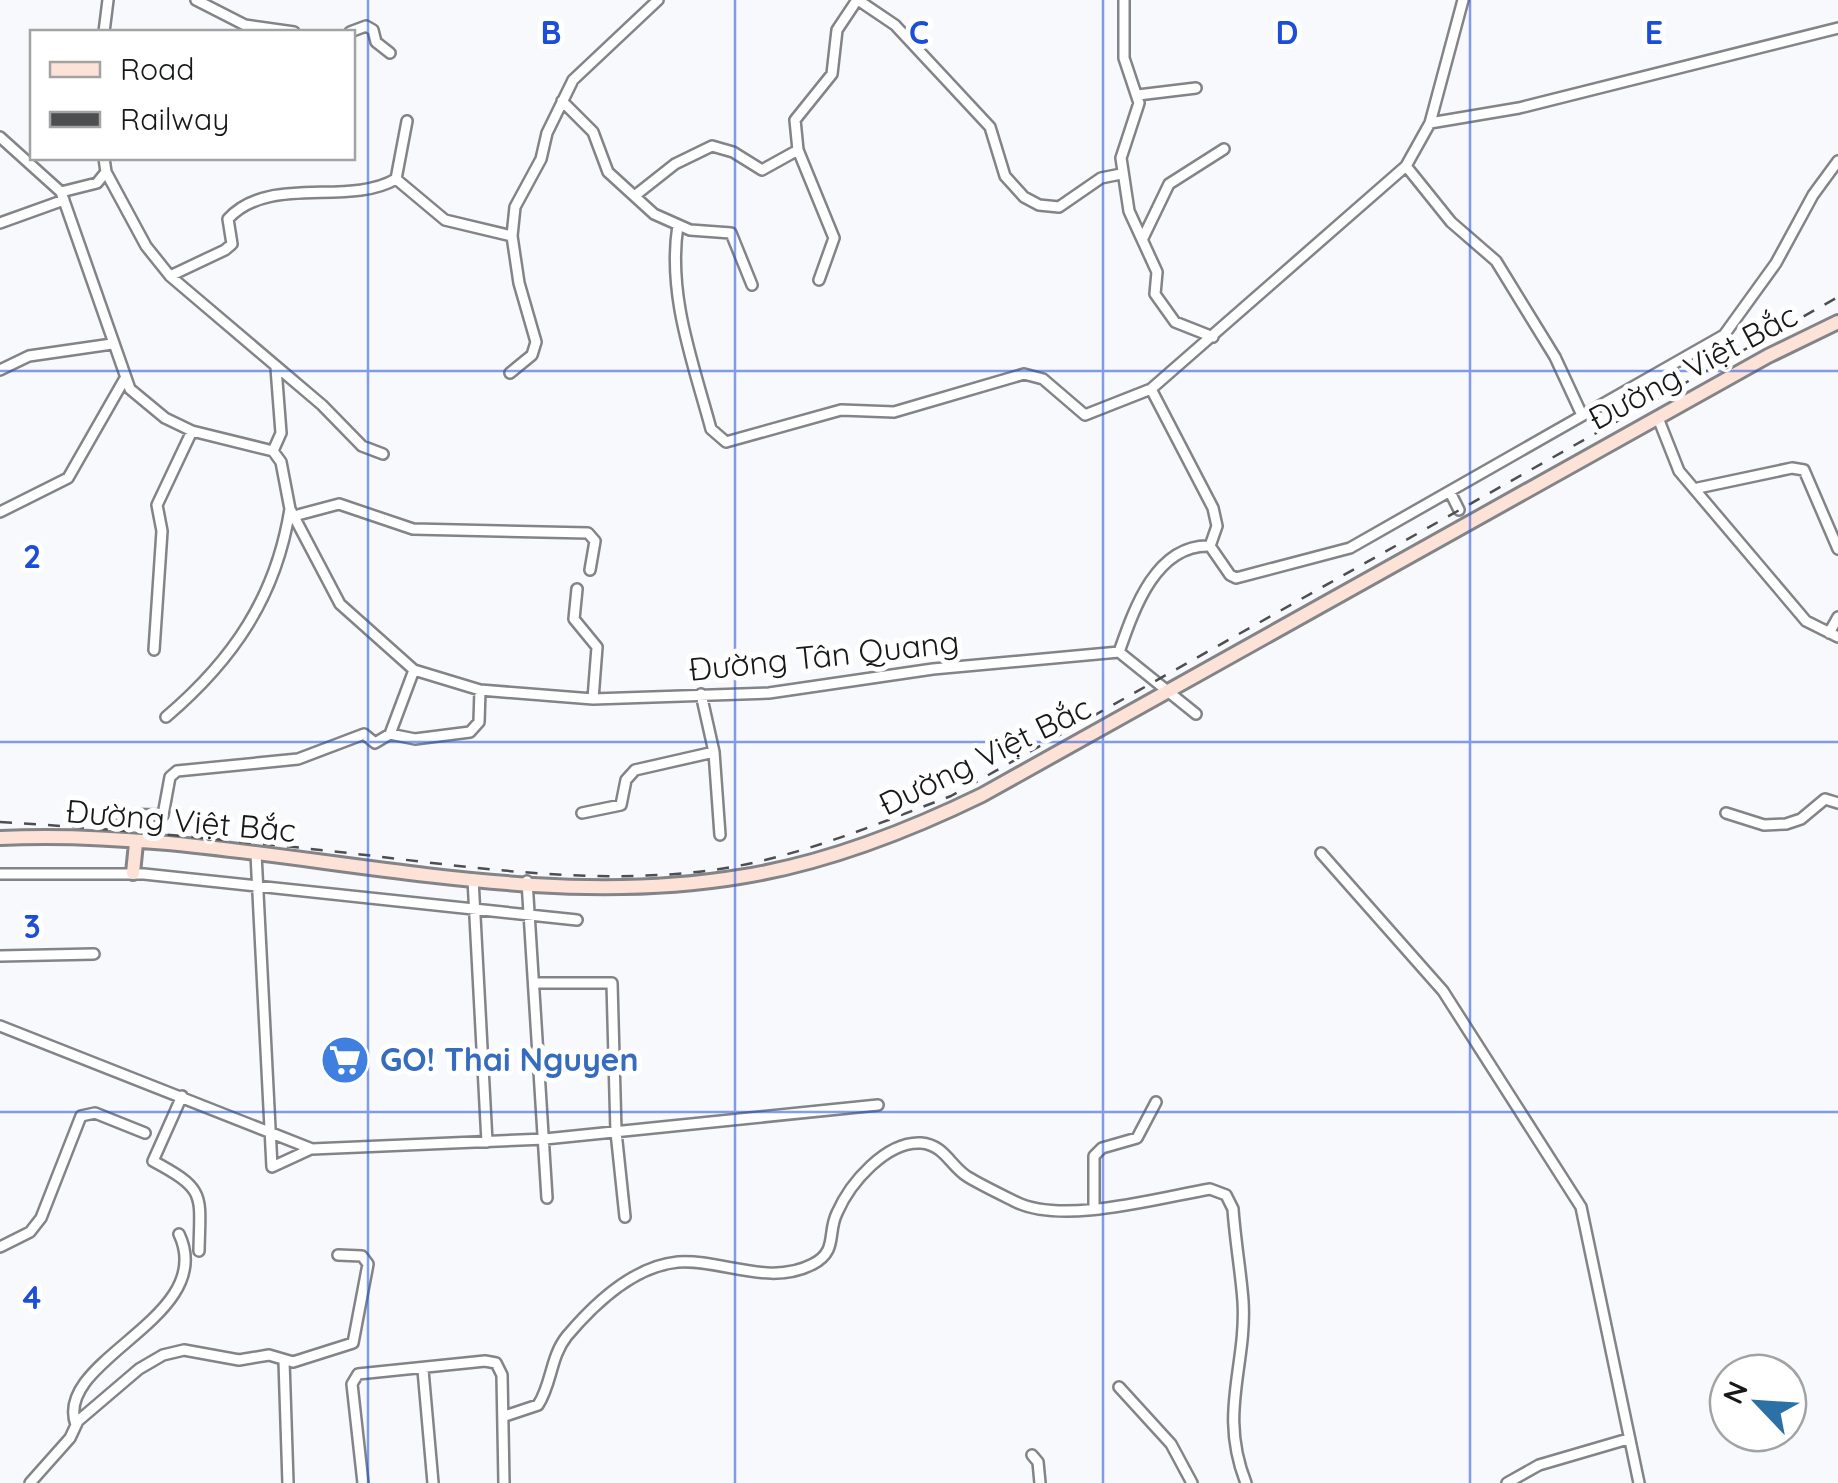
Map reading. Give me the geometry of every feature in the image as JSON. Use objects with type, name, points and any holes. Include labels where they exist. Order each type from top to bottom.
[{"type":"main road","name":"Đường Việt Bắc","points":[[0,838],[136,842],[473,879],[622,887],[741,877],[833,854],[901,831],[982,795],[1658,418],[1838,322]]},
{"type":"main road","points":[[132,874],[136,842]]},
{"type":"street","points":[[96,0],[108,1],[104,30]]},
{"type":"street","points":[[196,0],[245,25],[280,30]]},
{"type":"street","points":[[510,372],[532,355],[536,342],[512,236],[515,207],[541,159],[562,101],[577,74],[658,0]]},
{"type":"street","points":[[819,280],[834,238],[798,150],[795,120],[832,74],[837,30],[858,0],[894,24],[990,126],[1005,176],[1024,197],[1039,205],[1059,207],[1101,178],[1121,174]]},
{"type":"street","points":[[1124,0],[1124,58],[1138,95],[1121,174],[1129,212],[1156,272],[1155,294],[1175,322],[1212,337]]},
{"type":"street","points":[[678,225],[673,253],[676,297],[711,429],[726,442],[841,410],[894,412],[1024,374],[1044,379],[1086,415],[1152,389],[1406,166],[1430,123],[1462,0]]},
{"type":"street","points":[[355,30],[366,26],[374,30],[376,42],[390,53]]},
{"type":"street","points":[[1430,123],[1519,108],[1838,28]]},
{"type":"street","points":[[1138,95],[1196,88]]},
{"type":"street","points":[[562,101],[593,132],[608,172],[637,194],[654,214],[694,232],[731,233],[752,284]]},
{"type":"street","points":[[396,179],[406,121]]},
{"type":"street","points":[[0,137],[63,196],[124,380],[156,411],[192,431],[273,451],[282,433],[276,368]]},
{"type":"street","points":[[637,194],[676,164],[712,146],[733,152],[762,170],[798,150]]},
{"type":"street","points":[[1143,238],[1169,184],[1224,149]]},
{"type":"street","points":[[104,160],[106,172],[146,246],[170,276],[322,405],[362,446],[384,454]]},
{"type":"street","points":[[1210,546],[1230,575],[1255,573],[1350,548],[1724,335],[1776,263],[1821,182],[1838,161]]},
{"type":"street","points":[[1406,166],[1451,222],[1496,262],[1555,357],[1582,415]]},
{"type":"street","points":[[0,223],[96,182],[106,172]]},
{"type":"street","points":[[396,179],[445,220],[512,236]]},
{"type":"street","points":[[170,276],[232,244],[228,219],[240,210],[294,193],[358,191],[396,179]]},
{"type":"street","points":[[0,370],[42,353],[112,344]]},
{"type":"street","points":[[0,512],[68,478],[124,380]]},
{"type":"street","points":[[1152,389],[1213,508],[1217,526],[1210,546]]},
{"type":"street","points":[[1658,418],[1677,467],[1806,621],[1834,635],[1838,617]]},
{"type":"street","points":[[154,650],[162,531],[158,505],[192,431]]},
{"type":"street","name":"Đường Tân Quang","points":[[273,451],[281,462],[292,513],[340,604],[414,670],[480,690],[593,699],[769,693],[933,669],[1120,652]]},
{"type":"street","points":[[1698,488],[1792,468],[1804,470],[1838,549]]},
{"type":"street","points":[[1450,492],[1459,510]]},
{"type":"street","points":[[166,716],[224,663],[246,633],[273,579],[292,513],[340,504],[413,529],[588,533],[594,541],[590,570]]},
{"type":"street","points":[[1196,714],[1120,652],[1135,612],[1162,566],[1193,546],[1210,546]]},
{"type":"street","points":[[577,589],[574,619],[597,647],[593,699]]},
{"type":"street","points":[[390,734],[414,670]]},
{"type":"street","points":[[105,814],[163,815],[170,777],[176,772],[298,759],[364,734],[374,743],[390,734],[416,738],[470,732],[479,722],[480,690]]},
{"type":"street","points":[[701,694],[714,752],[720,835]]},
{"type":"street","points":[[582,812],[620,805],[626,780],[635,770],[714,752]]},
{"type":"street","points":[[1726,813],[1773,826],[1801,819],[1824,799],[1838,804]]},
{"type":"street","points":[[1321,853],[1443,992],[1581,1207],[1639,1483]]},
{"type":"street","points":[[256,854],[272,1167],[312,1149],[546,1139],[878,1105]]},
{"type":"street","points":[[0,874],[132,874],[577,920]]},
{"type":"street","points":[[473,879],[487,1142]]},
{"type":"street","points":[[528,881],[546,1139],[546,1198]]},
{"type":"street","points":[[0,956],[94,954]]},
{"type":"street","points":[[536,982],[612,983],[616,1132],[624,1217]]},
{"type":"street","points":[[0,1026],[312,1149]]},
{"type":"street","points":[[182,1096],[154,1162],[190,1181],[200,1200],[198,1252]]},
{"type":"street","points":[[1094,1209],[1094,1156],[1102,1148],[1137,1138],[1156,1102]]},
{"type":"street","points":[[0,1247],[30,1232],[41,1218],[81,1116],[95,1113],[146,1133]]},
{"type":"street","points":[[505,1416],[538,1405],[555,1354],[614,1290],[653,1268],[682,1262],[762,1272],[816,1262],[832,1246],[835,1218],[853,1188],[897,1148],[916,1143],[938,1148],[965,1176],[1020,1204],[1052,1210],[1094,1209],[1210,1188],[1219,1190],[1230,1201],[1243,1304],[1233,1383],[1234,1450],[1246,1483]]},
{"type":"street","points":[[76,1425],[74,1408],[93,1375],[174,1294],[185,1250],[179,1234]]},
{"type":"street","points":[[30,1483],[70,1438],[76,1425],[138,1369],[178,1351],[239,1360],[269,1355],[298,1361],[356,1340],[368,1264],[362,1256],[338,1255]]},
{"type":"street","points":[[284,1360],[288,1483]]},
{"type":"street","points":[[363,1483],[353,1380],[362,1372],[423,1370],[485,1361],[496,1363],[505,1416],[504,1483]]},
{"type":"street","points":[[423,1370],[433,1483]]},
{"type":"street","points":[[1119,1387],[1172,1444],[1192,1483]]},
{"type":"street","points":[[1507,1483],[1539,1465],[1628,1438]]},
{"type":"street","points":[[1032,1455],[1038,1462],[1040,1483]]},
{"type":"railway","points":[[0,822],[174,835],[581,876],[674,874],[779,856],[837,839],[951,796],[1838,297]]},
{"type":"place","name":"GO! Thai Nguyen","points":[[345,1060]]}]
